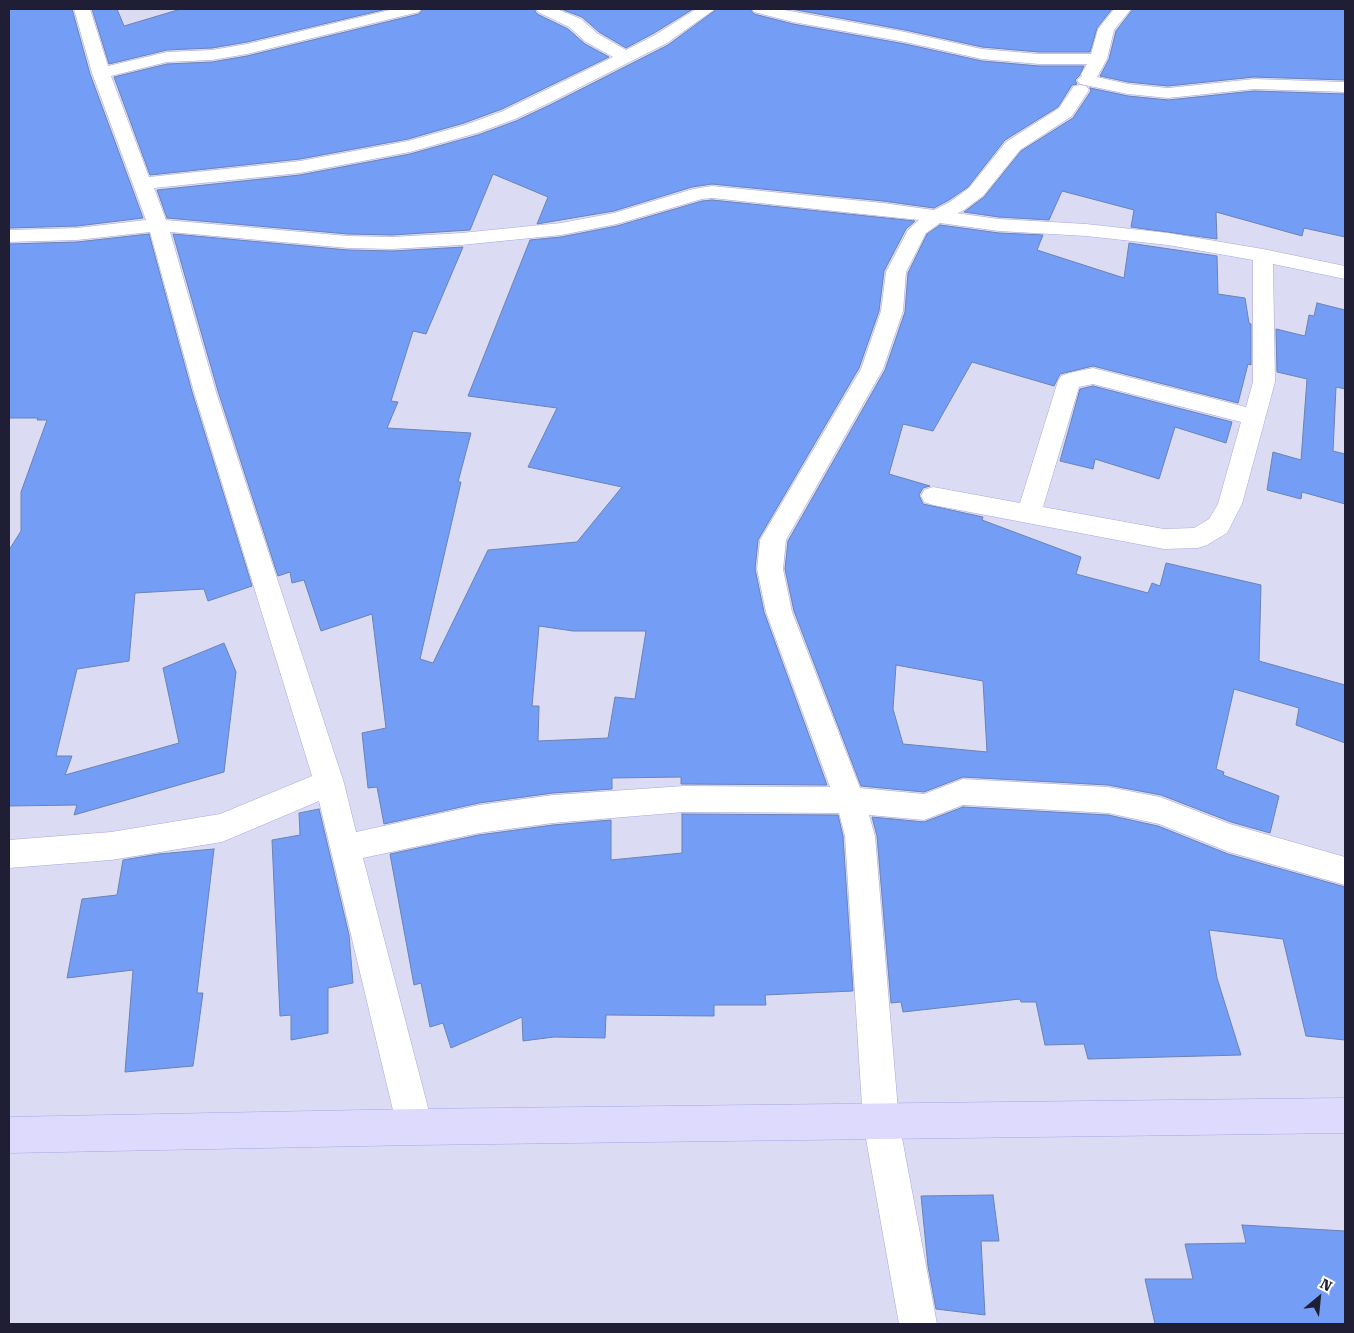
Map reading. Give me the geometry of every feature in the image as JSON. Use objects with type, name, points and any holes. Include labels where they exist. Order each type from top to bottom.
[{"type":"main road","points":[[9,1135],[415,1127],[1345,1115]]},
{"type":"street","points":[[82,9],[101,73],[158,225],[205,392],[329,783],[415,1127]]},
{"type":"street","points":[[101,73],[167,57],[212,55],[247,49],[413,9]]},
{"type":"street","points":[[544,9],[575,23],[592,38],[624,56]]},
{"type":"street","points":[[143,183],[300,167],[410,146],[471,129],[509,115],[624,56],[662,39],[707,9]]},
{"type":"street","points":[[760,9],[982,54],[1038,59],[1098,59]]},
{"type":"street","points":[[918,1324],[881,1122],[860,836],[850,800],[779,612],[770,569],[773,540],[872,369],[892,311],[896,272],[918,230],[976,192],[1013,146],[1066,112],[1098,59],[1106,30],[1123,9]]},
{"type":"street","points":[[1083,85],[1168,92],[1254,84],[1345,88]]},
{"type":"street","points":[[9,236],[77,234],[158,225],[348,242],[392,243],[461,239],[561,229],[618,218],[700,193],[712,192],[883,209],[999,225],[1086,230],[1168,239],[1263,255],[1345,272]]},
{"type":"street","points":[[933,496],[1164,539],[1198,538],[1218,526],[1230,504],[1264,382],[1263,255]]},
{"type":"street","points":[[1030,514],[1069,381],[1093,376],[1254,417]]},
{"type":"street","points":[[9,854],[111,846],[222,828],[329,783]]},
{"type":"street","points":[[346,848],[479,819],[553,809],[684,799],[850,800],[924,807],[962,792],[1108,800],[1160,811],[1230,838],[1345,871]]},
{"type":"building","points":[[9,9],[72,9],[90,74],[143,218],[77,226],[9,228]]},
{"type":"building","points":[[92,9],[117,9],[124,26],[181,9],[387,9],[247,42],[212,48],[167,50],[109,64]]},
{"type":"building","points":[[423,9],[534,9],[537,14],[568,29],[585,44],[609,57],[502,109],[464,123],[408,139],[300,159],[150,175],[114,77],[167,64],[212,62],[247,56],[419,14]]},
{"type":"building","points":[[561,9],[693,9],[626,48],[599,32],[582,17]]},
{"type":"building","points":[[717,9],[750,9],[754,14],[793,24],[905,44],[982,61],[1039,66],[1084,66],[1080,75],[1075,80],[1077,84],[1072,85],[1058,107],[1005,140],[968,187],[934,208],[712,184],[692,187],[614,211],[537,224],[548,197],[493,174],[470,230],[392,235],[348,234],[167,218],[157,190],[300,175],[410,154],[478,135],[516,121],[552,104],[668,45]]},
{"type":"building","points":[[791,9],[1112,9],[1097,28],[1090,52],[1039,52],[982,47],[905,30]]},
{"type":"building","points":[[1133,9],[1345,9],[1345,80],[1254,77],[1168,86],[1128,82],[1100,76],[1109,59],[1116,31]]},
{"type":"building","points":[[1090,88],[1128,96],[1168,100],[1254,91],[1345,94],[1345,237],[1304,228],[1302,236],[1216,212],[1217,239],[1131,227],[1134,210],[1062,191],[1049,220],[999,217],[964,212],[984,197],[1021,151],[1073,118],[1091,91]]},
{"type":"building","points":[[712,200],[915,221],[906,229],[884,271],[879,311],[859,368],[758,540],[755,569],[764,612],[827,785],[681,784],[681,777],[612,778],[612,789],[553,793],[479,803],[384,824],[377,787],[368,788],[362,733],[386,728],[372,614],[321,631],[304,580],[292,583],[290,572],[278,576],[218,391],[173,234],[348,250],[392,251],[463,247],[426,334],[413,331],[391,401],[398,402],[387,428],[471,433],[458,482],[461,482],[420,659],[433,663],[488,550],[577,542],[622,487],[528,467],[557,408],[468,396],[530,240],[561,237],[617,226],[702,201]],"holes":[[[539,626],[573,631],[646,631],[635,699],[615,697],[608,738],[538,741],[539,706],[532,706]]]},
{"type":"building","points":[[940,225],[999,233],[1043,235],[1037,250],[1124,278],[1129,243],[1217,256],[1218,294],[1245,298],[1249,323],[1251,324],[1251,365],[1248,364],[1238,403],[1093,366],[1060,374],[1054,386],[972,362],[933,431],[903,424],[889,474],[930,486],[923,488],[919,495],[923,504],[983,517],[982,520],[1081,557],[1076,574],[1148,593],[1152,583],[1160,586],[1166,563],[1261,585],[1259,661],[1345,685],[1345,743],[1296,725],[1299,708],[1234,689],[1216,769],[1224,772],[1223,775],[1279,796],[1270,833],[1231,822],[1161,795],[1108,785],[963,777],[924,792],[861,786],[794,611],[785,569],[788,541],[885,370],[905,312],[908,273],[927,234]],"holes":[[[896,665],[983,681],[987,752],[903,744],[893,709]]]},
{"type":"building","points":[[149,234],[192,392],[252,586],[208,601],[204,589],[135,593],[129,661],[77,669],[56,756],[72,756],[65,775],[179,743],[163,668],[224,643],[236,672],[224,772],[74,815],[77,805],[9,806],[9,550],[21,531],[21,492],[47,420],[37,420],[38,418],[9,418],[9,244],[77,242]]},
{"type":"building","points":[[1317,303],[1345,310],[1345,389],[1336,387],[1333,451],[1345,454],[1345,504],[1302,492],[1301,499],[1267,490],[1273,452],[1301,460],[1307,379],[1277,372],[1276,329],[1305,336],[1309,315],[1314,316]]},
{"type":"building","points":[[1093,386],[1232,422],[1226,443],[1175,427],[1159,479],[1095,459],[1093,469],[1060,461],[1080,389]]},
{"type":"building","points":[[963,807],[1108,815],[1158,826],[1228,854],[1345,887],[1345,1040],[1306,1036],[1283,939],[1209,930],[1217,978],[1241,1055],[1088,1059],[1084,1044],[1045,1045],[1036,1002],[1021,1002],[1020,999],[903,1012],[901,1002],[891,1003],[877,836],[872,817],[924,822]]},
{"type":"building","points":[[319,809],[349,935],[353,983],[328,988],[328,1033],[291,1040],[291,1015],[280,1016],[272,840],[300,835],[299,813]]},
{"type":"building","points":[[682,814],[838,815],[843,836],[853,991],[765,995],[766,1005],[714,1005],[714,1016],[606,1015],[605,1038],[554,1037],[523,1041],[522,1017],[451,1048],[443,1023],[430,1027],[421,983],[414,985],[390,854],[479,835],[553,825],[611,820],[611,860],[682,853]]},
{"type":"building","points":[[214,849],[197,993],[203,993],[193,1066],[125,1072],[133,970],[67,978],[82,899],[117,895],[123,860],[159,854]]},
{"type":"building","points":[[993,1195],[999,1241],[981,1241],[985,1315],[936,1309],[928,1266],[921,1196]]},
{"type":"building","points":[[1242,1225],[1345,1231],[1345,1324],[1155,1324],[1145,1279],[1193,1279],[1185,1244],[1246,1243]]}]
